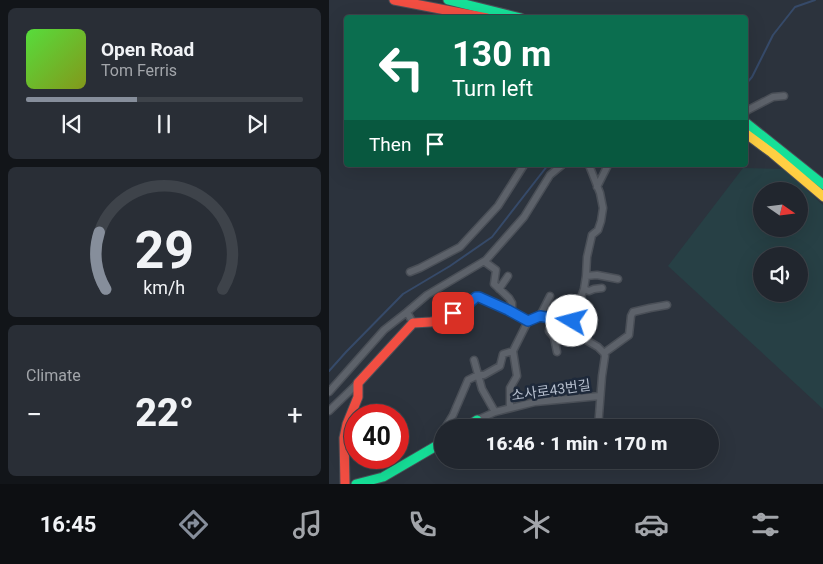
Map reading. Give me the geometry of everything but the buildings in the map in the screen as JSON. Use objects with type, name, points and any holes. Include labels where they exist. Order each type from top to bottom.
[{"type":"main road","points":[[394,0],[472,15]]},
{"type":"main road","points":[[448,0],[509,15]]},
{"type":"main road","points":[[748,125],[823,197]]},
{"type":"main road","points":[[748,135],[776,151],[823,185]]},
{"type":"main road","points":[[345,484],[345,447],[343,438],[358,397],[357,383],[413,322],[439,320],[463,309],[476,297],[482,298],[528,321],[540,316],[572,321]]},
{"type":"main road","points":[[356,484],[383,477],[434,447]]},
{"type":"street","points":[[748,110],[773,97],[784,96]]},
{"type":"street","points":[[410,272],[460,247],[498,206],[523,167]]},
{"type":"street","points":[[329,392],[384,330],[427,295],[485,262],[524,217],[550,175],[560,167]]},
{"type":"street","points":[[590,167],[600,193],[603,208],[598,230],[592,235],[587,257],[584,288],[572,321],[581,337],[598,347],[605,356],[599,419]]},
{"type":"street","points":[[597,187],[607,167]]},
{"type":"street","points":[[485,262],[496,270],[494,284],[509,298],[512,312]]},
{"type":"street","points":[[586,276],[597,275],[618,279]]},
{"type":"street","points":[[499,289],[508,276]]},
{"type":"street","points":[[584,288],[589,291],[602,288]]},
{"type":"street","points":[[540,316],[550,296]]},
{"type":"street","points":[[604,353],[629,335],[633,312],[667,305]]},
{"type":"street","points":[[407,312],[413,322]]},
{"type":"street","points":[[551,318],[549,331],[554,336],[557,352]]},
{"type":"street","points":[[510,407],[510,388],[517,376],[513,351],[528,321]]},
{"type":"street","points":[[451,419],[468,380],[478,375],[485,375],[500,366],[503,354],[513,351]]},
{"type":"street","points":[[474,360],[482,389],[495,412]]},
{"type":"street","points":[[339,381],[346,394]]},
{"type":"street","points":[[329,411],[357,383]]},
{"type":"street","name":"소사로43번길","points":[[479,419],[510,407],[535,402],[600,396]]},
{"type":"green space","points":[[743,168],[784,169],[798,182],[753,182],[753,238],[808,238],[808,191],[823,205],[823,409],[668,266]]},
{"type":"waterway","points":[[748,82],[773,35],[795,7],[815,0]]},
{"type":"waterway","points":[[329,371],[403,294],[450,266],[492,237],[546,167]]},
{"type":"traffic: fast","points":[[448,0],[509,15]]},
{"type":"traffic: fast","points":[[748,124],[824,185]]},
{"type":"traffic: fast","points":[[356,484],[383,477],[434,447]]},
{"type":"traffic: slow","points":[[748,135],[824,197]]},
{"type":"traffic: jam","points":[[394,0],[472,15]]},
{"type":"traffic: jam","points":[[345,484],[344,438],[347,424],[358,397],[358,383],[413,323],[439,320],[463,309],[476,297],[508,310],[528,321],[540,316],[572,321]]},
{"type":"route","points":[[453,313],[463,309],[476,297],[479,297],[528,321],[540,316],[572,321]]}]
